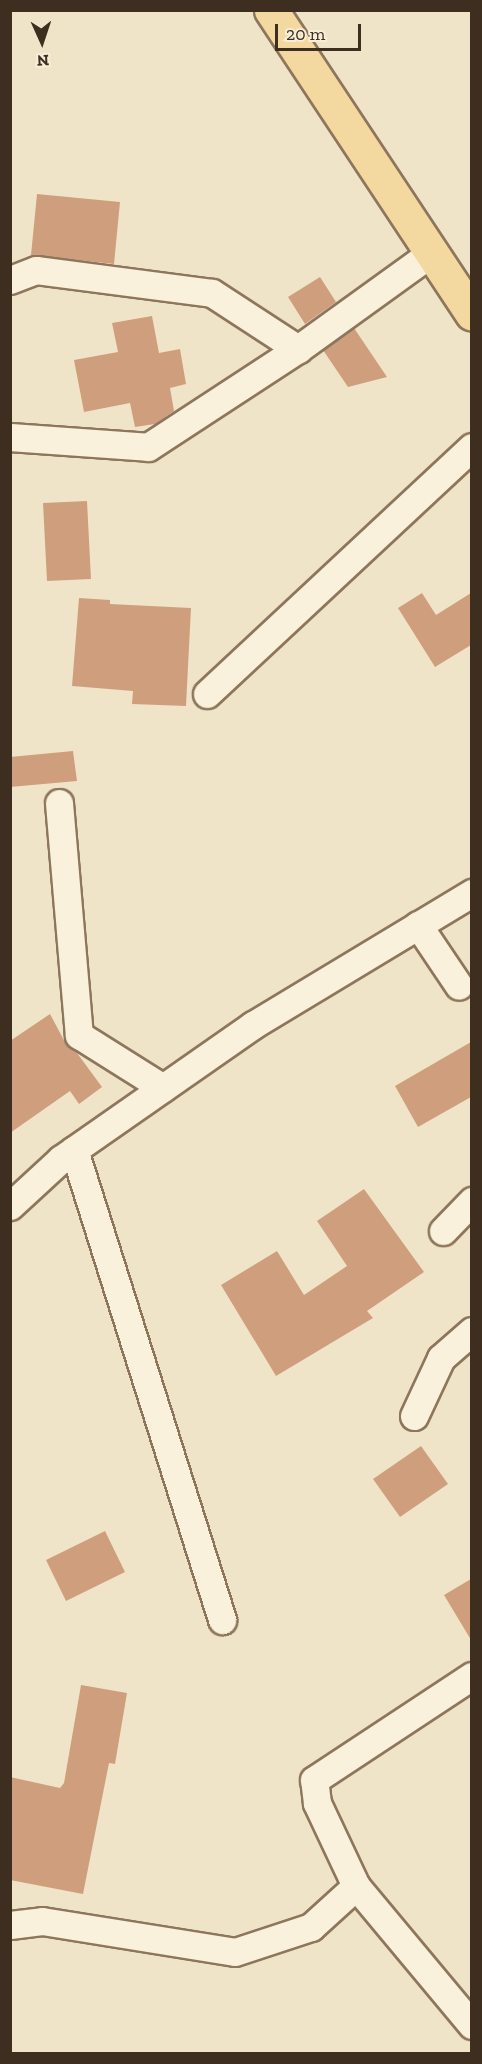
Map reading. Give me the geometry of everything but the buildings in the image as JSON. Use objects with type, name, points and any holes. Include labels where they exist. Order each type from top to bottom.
[{"type":"main road","points":[[271,10],[471,314]]},
{"type":"street","points":[[10,437],[148,447],[298,349],[431,253]]},
{"type":"street","points":[[10,280],[36,270],[212,293],[298,349]]},
{"type":"street","points":[[207,694],[471,447]]},
{"type":"street","points":[[59,803],[79,1035],[163,1088]]},
{"type":"street","points":[[10,1206],[75,1150],[253,1025],[471,893]]},
{"type":"street","points":[[418,925],[459,986]]},
{"type":"street","points":[[75,1150],[222,1620]]},
{"type":"street","points":[[443,1231],[471,1201]]},
{"type":"street","points":[[414,1416],[441,1358],[471,1330]]},
{"type":"street","points":[[471,1676],[314,1780],[317,1803],[356,1886],[471,2025]]},
{"type":"street","points":[[10,1924],[42,1921],[235,1952],[311,1927],[356,1886]]}]
